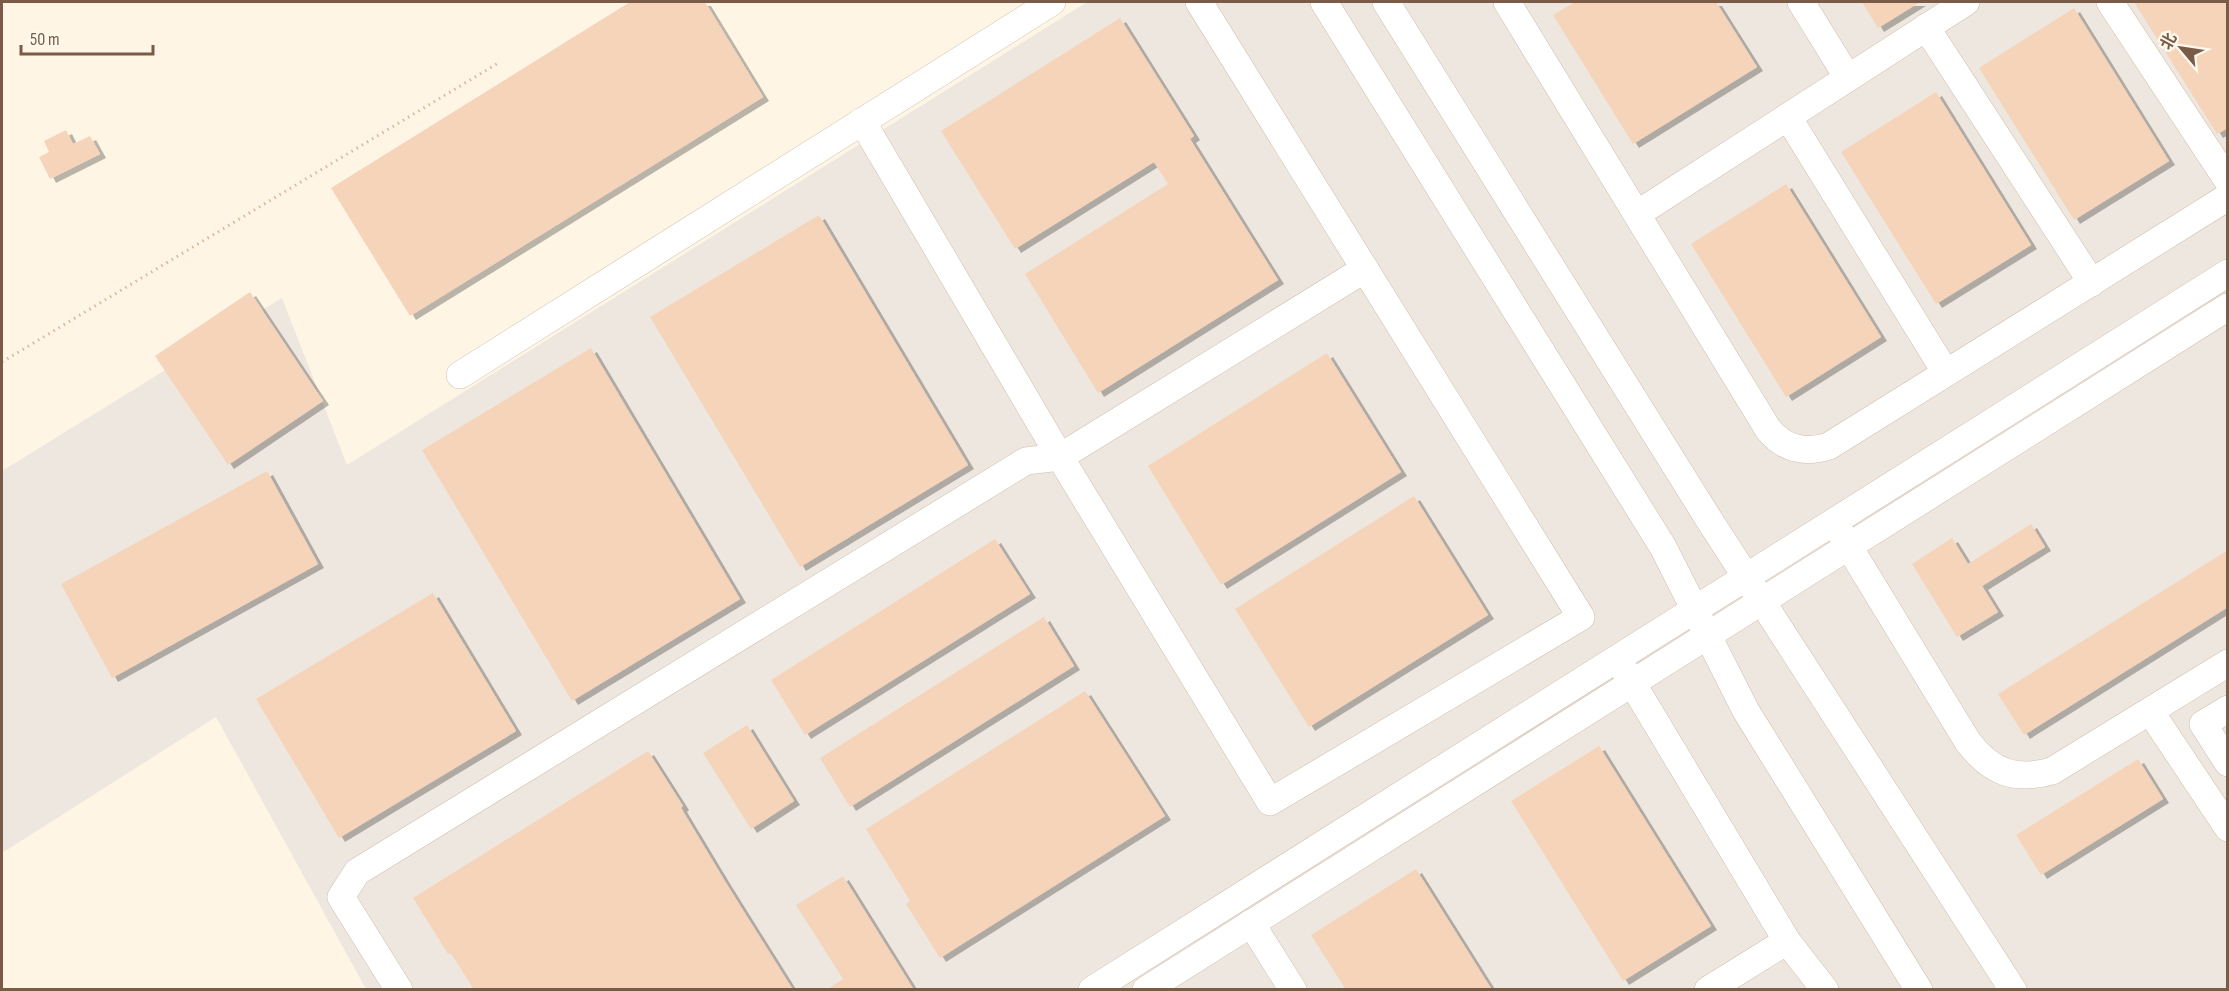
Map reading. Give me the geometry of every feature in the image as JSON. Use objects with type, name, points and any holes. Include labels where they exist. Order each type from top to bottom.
[{"type":"street","points":[[460,375],[1052,2]]},
{"type":"street","points":[[862,121],[1060,457],[1270,802],[1581,617],[1199,2]]},
{"type":"street","points":[[1324,2],[1663,547],[1746,711],[1919,990]]},
{"type":"street","points":[[1386,2],[1745,576],[2013,990]]},
{"type":"street","points":[[1801,2],[1848,78]]},
{"type":"street","points":[[1637,214],[1966,2]]},
{"type":"street","points":[[2110,2],[2228,181]]},
{"type":"street","points":[[1512,3],[1768,429],[1787,446],[1803,450],[1829,446],[2228,198]]},
{"type":"street","points":[[1926,27],[2092,282]]},
{"type":"street","points":[[1788,117],[1946,373]]},
{"type":"street","points":[[399,990],[341,897],[357,872],[1026,461],[1060,457],[1365,269]]},
{"type":"street","points":[[1092,990],[1833,520],[2228,273]]},
{"type":"street","points":[[1146,990],[2228,307]]},
{"type":"street","points":[[1833,520],[1968,742],[1980,758],[1996,769],[2014,775],[2034,776],[2052,771],[2228,663]]},
{"type":"street","points":[[1616,657],[1787,941],[1825,990]]},
{"type":"street","points":[[2228,709],[2204,724],[2228,763]]},
{"type":"street","points":[[2150,711],[2228,828]]},
{"type":"street","points":[[1251,923],[1293,990]]},
{"type":"street","points":[[1708,990],[1787,941]]},
{"type":"path","points":[[2,362],[500,62]]},
{"type":"shaded area","points":[[1087,2],[2227,2],[2227,989],[366,989],[216,717],[2,853],[2,471],[282,298],[347,465]]},
{"type":"building","points":[[630,2],[705,2],[763,97],[410,316],[331,188]]},
{"type":"building","points":[[1575,2],[1716,2],[1757,67],[1633,144],[1553,15]]},
{"type":"building","points":[[1862,2],[1920,2],[1878,28]]},
{"type":"building","points":[[2134,2],[2228,2],[2228,128],[2217,134]]},
{"type":"building","points":[[2074,8],[2169,161],[2074,220],[1979,68]]},
{"type":"building","points":[[1120,18],[1194,136],[1190,139],[1278,280],[1098,393],[1025,274],[1168,184],[1154,162],[1015,249],[941,131]]},
{"type":"building","points":[[1936,92],[2031,245],[1936,304],[1841,152]]},
{"type":"building","points":[[66,130],[73,144],[90,136],[100,154],[50,179],[39,157],[49,152],[44,141]]},
{"type":"building","points":[[1786,184],[1881,337],[1786,397],[1691,244]]},
{"type":"building","points":[[819,215],[968,465],[800,567],[650,317]]},
{"type":"building","points":[[250,292],[323,401],[228,465],[155,356]]},
{"type":"building","points":[[591,348],[740,599],[572,701],[422,450]]},
{"type":"building","points":[[1327,353],[1401,472],[1221,585],[1148,466]]},
{"type":"building","points":[[267,471],[318,564],[112,678],[61,584]]},
{"type":"building","points":[[1414,496],[1488,615],[1309,727],[1235,609]]},
{"type":"building","points":[[2031,524],[2045,547],[1982,586],[1998,612],[1957,637],[1912,564],[1952,538],[1968,564]]},
{"type":"building","points":[[995,539],[1030,594],[805,735],[771,680]]},
{"type":"building","points":[[2228,550],[2228,607],[2024,735],[1998,694]]},
{"type":"building","points":[[433,593],[516,731],[339,838],[256,699]]},
{"type":"building","points":[[1044,617],[1074,666],[850,807],[820,758]]},
{"type":"building","points":[[1085,691],[1165,816],[940,958],[906,904],[910,901],[866,829]]},
{"type":"building","points":[[747,725],[794,801],[751,829],[703,753]]},
{"type":"building","points":[[1599,746],[1711,926],[1623,981],[1511,801]]},
{"type":"building","points":[[648,751],[793,990],[474,990],[413,898]]},
{"type":"building","points":[[2138,759],[2163,799],[2041,875],[2016,835]]},
{"type":"building","points":[[1416,869],[1492,990],[1346,990],[1311,935]]},
{"type":"building","points":[[843,876],[914,990],[826,990],[843,979],[796,905]]}]
